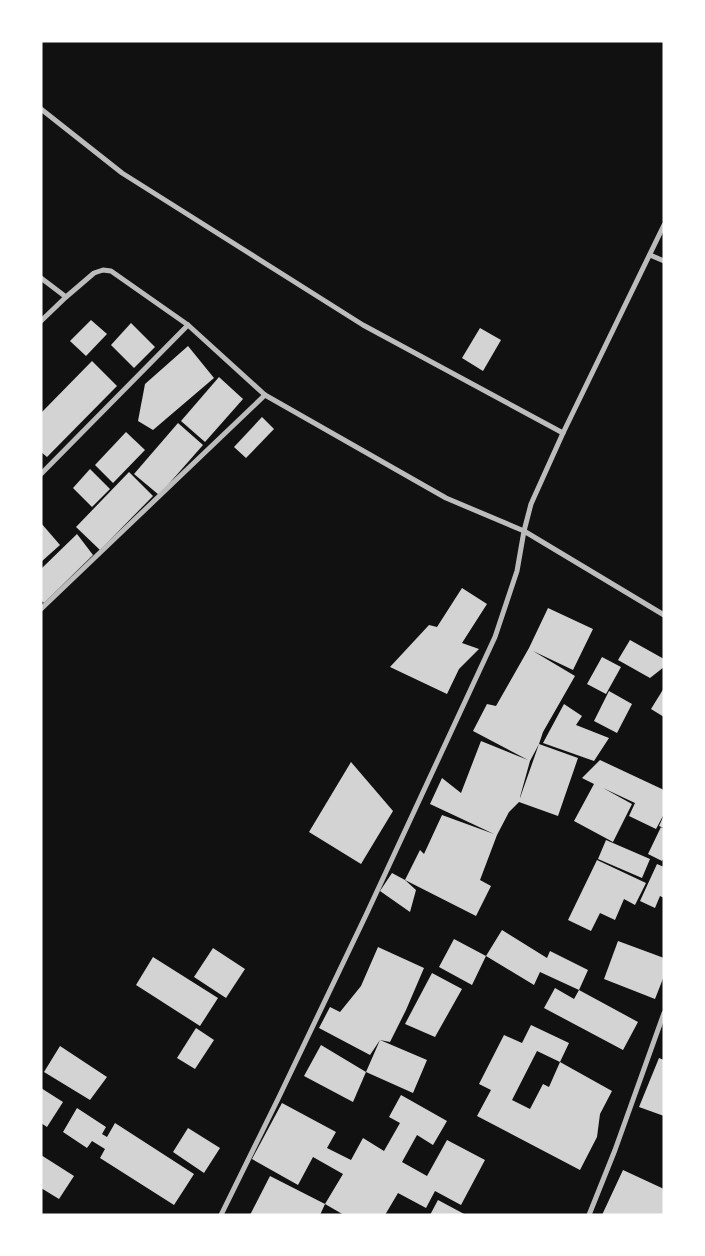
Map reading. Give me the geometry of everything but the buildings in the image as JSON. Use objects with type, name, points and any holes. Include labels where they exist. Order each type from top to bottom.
[{"type":"street","points":[[41,109],[122,174],[363,325],[563,434]]},
{"type":"street","points":[[220,1215],[366,915],[495,637],[517,571],[531,504],[664,225]]},
{"type":"street","points":[[650,255],[664,261]]},
{"type":"street","points":[[41,321],[94,273],[103,270],[111,271],[188,325],[264,395],[446,498],[524,531],[664,615]]},
{"type":"street","points":[[41,278],[66,297]]},
{"type":"street","points":[[41,474],[188,325]]},
{"type":"street","points":[[41,609],[264,395]]},
{"type":"street","points":[[589,1215],[615,1150],[664,1013]]}]
